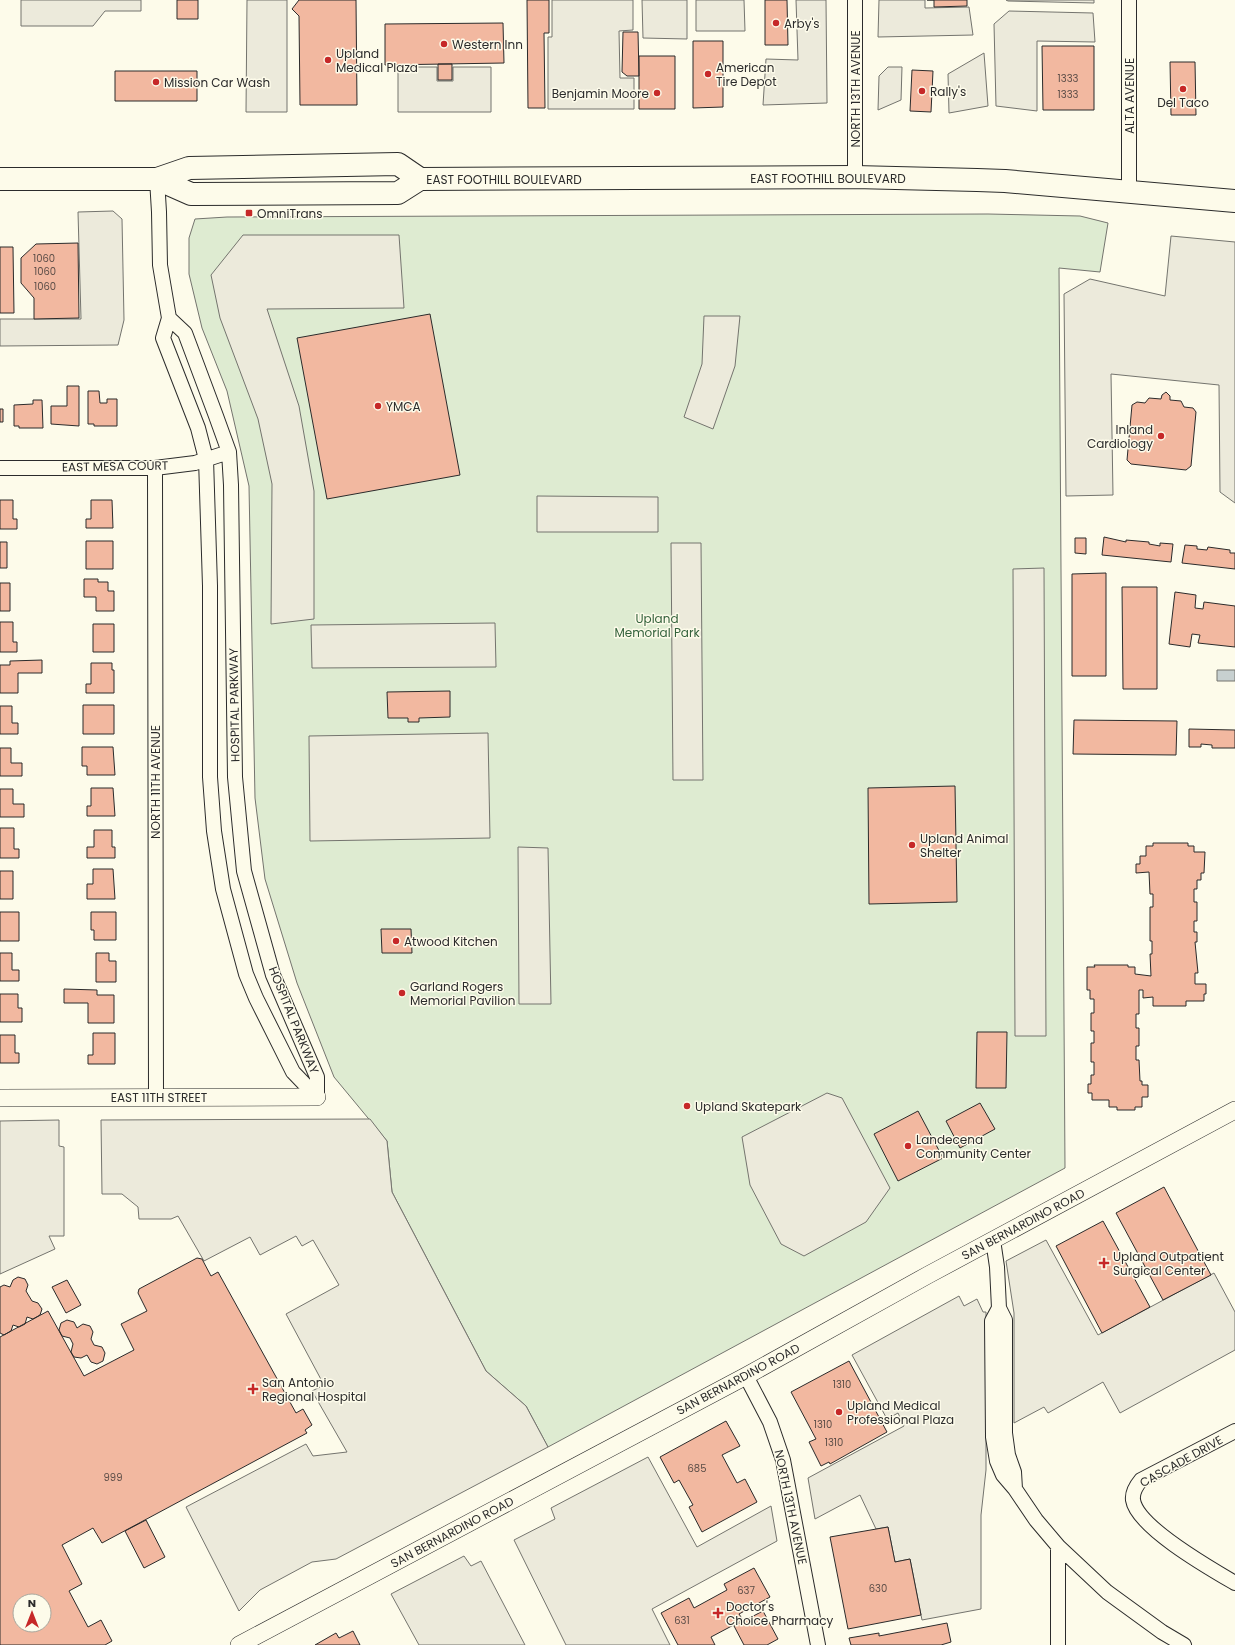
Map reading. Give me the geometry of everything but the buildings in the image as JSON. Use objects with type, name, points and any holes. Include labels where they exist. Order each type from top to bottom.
[{"type":"main road","name":"EAST FOOTHILL BOULEVARD","points":[[0,179],[156,180],[189,168],[398,164],[420,179]]},
{"type":"main road","name":"EAST FOOTHILL BOULEVARD","points":[[156,180],[191,194],[398,193],[420,179],[855,178],[1005,181],[1235,200]]},
{"type":"street","name":"NORTH 13TH AVENUE","points":[[855,0],[855,178]]},
{"type":"street","name":"ALTA AVENUE","points":[[1129,0],[1129,191]]},
{"type":"street","name":"HOSPITAL PARKWAY","points":[[156,180],[160,212],[160,265],[169,318],[163,338],[198,428],[206,459],[210,586],[210,778],[214,831],[223,889],[246,974],[256,998],[293,1072],[317,1097]]},
{"type":"street","name":"HOSPITAL PARKWAY","points":[[169,318],[185,332],[229,452],[231,485],[235,777],[244,871],[274,975],[317,1077],[317,1097]]},
{"type":"street","name":"EAST MESA COURT","points":[[0,468],[155,468],[195,463],[229,452]]},
{"type":"street","name":"NORTH 11TH AVENUE","points":[[155,468],[156,1097]]},
{"type":"street","name":"EAST 11TH STREET","points":[[0,1098],[317,1097]]},
{"type":"street","name":"SAN BERNARDINO ROAD","points":[[239,1645],[746,1376],[993,1240],[1235,1110]]},
{"type":"street","points":[[993,1240],[997,1267],[999,1308],[992,1321],[994,1449],[1003,1476],[1015,1489],[1036,1520],[1058,1546],[1107,1592],[1136,1615],[1184,1645]]},
{"type":"street","name":"NORTH 13TH AVENUE","points":[[746,1376],[770,1422],[783,1460],[818,1645]]},
{"type":"street","name":"CASCADE DRIVE","points":[[1235,1431],[1141,1480],[1136,1486],[1133,1494],[1136,1507],[1166,1539],[1188,1556],[1235,1583]]},
{"type":"street","points":[[1058,1546],[1058,1645]]},
{"type":"green space","name":"Upland Memorial Park","points":[[988,214],[1080,216],[1108,223],[1100,272],[1059,268],[1065,1168],[548,1447],[526,1406],[486,1371],[392,1192],[387,1141],[334,1077],[297,983],[265,879],[255,798],[249,486],[227,391],[202,328],[189,274],[189,238],[195,219],[227,217]]},
{"type":"shaded area","points":[[21,0],[141,0],[141,11],[105,11],[93,26],[21,26]]},
{"type":"shaded area","points":[[247,0],[287,0],[287,112],[246,112]]},
{"type":"shaded area","points":[[552,0],[633,0],[633,30],[619,31],[620,78],[634,78],[634,109],[548,109],[548,37],[552,37]]},
{"type":"shaded area","points":[[642,0],[687,0],[687,39],[643,38]]},
{"type":"shaded area","points":[[696,0],[744,0],[745,31],[696,31]]},
{"type":"shaded area","points":[[796,0],[826,0],[827,103],[763,105],[766,59],[798,60]]},
{"type":"shaded area","points":[[879,0],[925,0],[925,8],[969,7],[973,35],[878,37]]},
{"type":"shaded area","points":[[1006,0],[1094,0],[1094,3],[1008,1]]},
{"type":"shaded area","points":[[1009,11],[1093,13],[1095,42],[1037,41],[1037,111],[996,106],[994,24]]},
{"type":"shaded area","points":[[984,53],[988,106],[949,113],[948,74]]},
{"type":"shaded area","points":[[398,67],[437,67],[437,81],[453,81],[453,67],[491,67],[491,112],[398,112]]},
{"type":"shaded area","points":[[888,67],[902,67],[901,100],[878,110],[879,76]]},
{"type":"shaded area","points":[[113,211],[122,219],[124,320],[118,345],[0,346],[0,319],[81,319],[78,212]]},
{"type":"shaded area","points":[[243,235],[399,235],[404,308],[267,309],[299,406],[314,491],[314,619],[271,624],[272,484],[258,419],[220,318],[211,275]]},
{"type":"shaded area","points":[[1171,236],[1235,242],[1235,503],[1220,492],[1219,385],[1111,374],[1113,495],[1066,496],[1064,294],[1090,279],[1165,296]]},
{"type":"shaded area","points":[[704,316],[740,316],[735,366],[713,429],[684,417],[702,364]]},
{"type":"shaded area","points":[[537,496],[658,497],[658,532],[537,532]]},
{"type":"shaded area","points":[[671,543],[701,543],[703,780],[673,780]]},
{"type":"shaded area","points":[[1044,568],[1046,1036],[1015,1036],[1013,569]]},
{"type":"shaded area","points":[[495,623],[496,667],[312,668],[311,625]]},
{"type":"shaded area","points":[[1217,670],[1235,670],[1235,681],[1217,681]]},
{"type":"shaded area","points":[[488,733],[490,838],[310,841],[309,736]]},
{"type":"shaded area","points":[[518,847],[548,848],[551,1004],[519,1004]]},
{"type":"shaded area","points":[[827,1093],[842,1098],[890,1188],[866,1222],[804,1256],[781,1244],[750,1185],[742,1137]]},
{"type":"shaded area","points":[[370,1119],[387,1141],[392,1192],[486,1371],[526,1406],[548,1447],[336,1559],[312,1562],[260,1590],[239,1611],[186,1507],[306,1444],[313,1456],[347,1452],[312,1391],[324,1385],[286,1314],[339,1285],[313,1240],[302,1246],[296,1236],[260,1255],[250,1237],[204,1261],[178,1216],[171,1219],[139,1219],[138,1207],[122,1194],[102,1194],[101,1120]]},
{"type":"shaded area","points":[[59,1120],[59,1146],[64,1147],[64,1236],[49,1236],[55,1249],[0,1274],[0,1121]]},
{"type":"shaded area","points":[[1046,1240],[1098,1335],[1214,1273],[1235,1312],[1235,1350],[1120,1413],[1103,1382],[1048,1413],[1044,1407],[1014,1423],[1014,1313],[1006,1261]]},
{"type":"shaded area","points":[[959,1296],[964,1306],[977,1299],[983,1312],[986,1312],[986,1470],[981,1515],[981,1609],[922,1620],[910,1559],[895,1562],[888,1527],[876,1529],[860,1495],[815,1519],[808,1478],[904,1426],[898,1413],[887,1419],[852,1355]]},
{"type":"shaded area","points":[[648,1457],[697,1547],[771,1506],[777,1541],[652,1609],[670,1645],[566,1645],[514,1540],[555,1519],[551,1508]]},
{"type":"shaded area","points":[[464,1556],[471,1566],[481,1561],[525,1645],[419,1645],[391,1594]]},
{"type":"place","name":"Arby's","points":[[776,23]]},
{"type":"place","name":"Western Inn","points":[[444,44]]},
{"type":"place","name":"Upland Medical Plaza","points":[[328,60]]},
{"type":"place","name":"American Tire Depot","points":[[708,74]]},
{"type":"place","name":"Mission Car Wash","points":[[156,82]]},
{"type":"place","name":"Del Taco","points":[[1183,89]]},
{"type":"place","name":"Rally's","points":[[922,91]]},
{"type":"place","name":"Benjamin Moore","points":[[657,93]]},
{"type":"place","name":"OmniTrans","points":[[249,213]]},
{"type":"place","name":"YMCA","points":[[378,406]]},
{"type":"place","name":"Inland Cardiology","points":[[1161,436]]},
{"type":"place","name":"Upland Animal Shelter","points":[[912,845]]},
{"type":"place","name":"Atwood Kitchen","points":[[396,941]]},
{"type":"place","name":"Garland Rogers Memorial Pavilion","points":[[402,993]]},
{"type":"place","name":"Upland Skatepark","points":[[687,1106]]},
{"type":"place","name":"Landecena Community Center","points":[[908,1146]]},
{"type":"place","name":"Upland Outpatient Surgical Center","points":[[1104,1263]]},
{"type":"place","name":"San Antonio Regional Hospital","points":[[253,1389]]},
{"type":"place","name":"Upland Medical Professional Plaza","points":[[839,1412]]},
{"type":"place","name":"Doctor's Choice Pharmacy","points":[[718,1613]]}]
